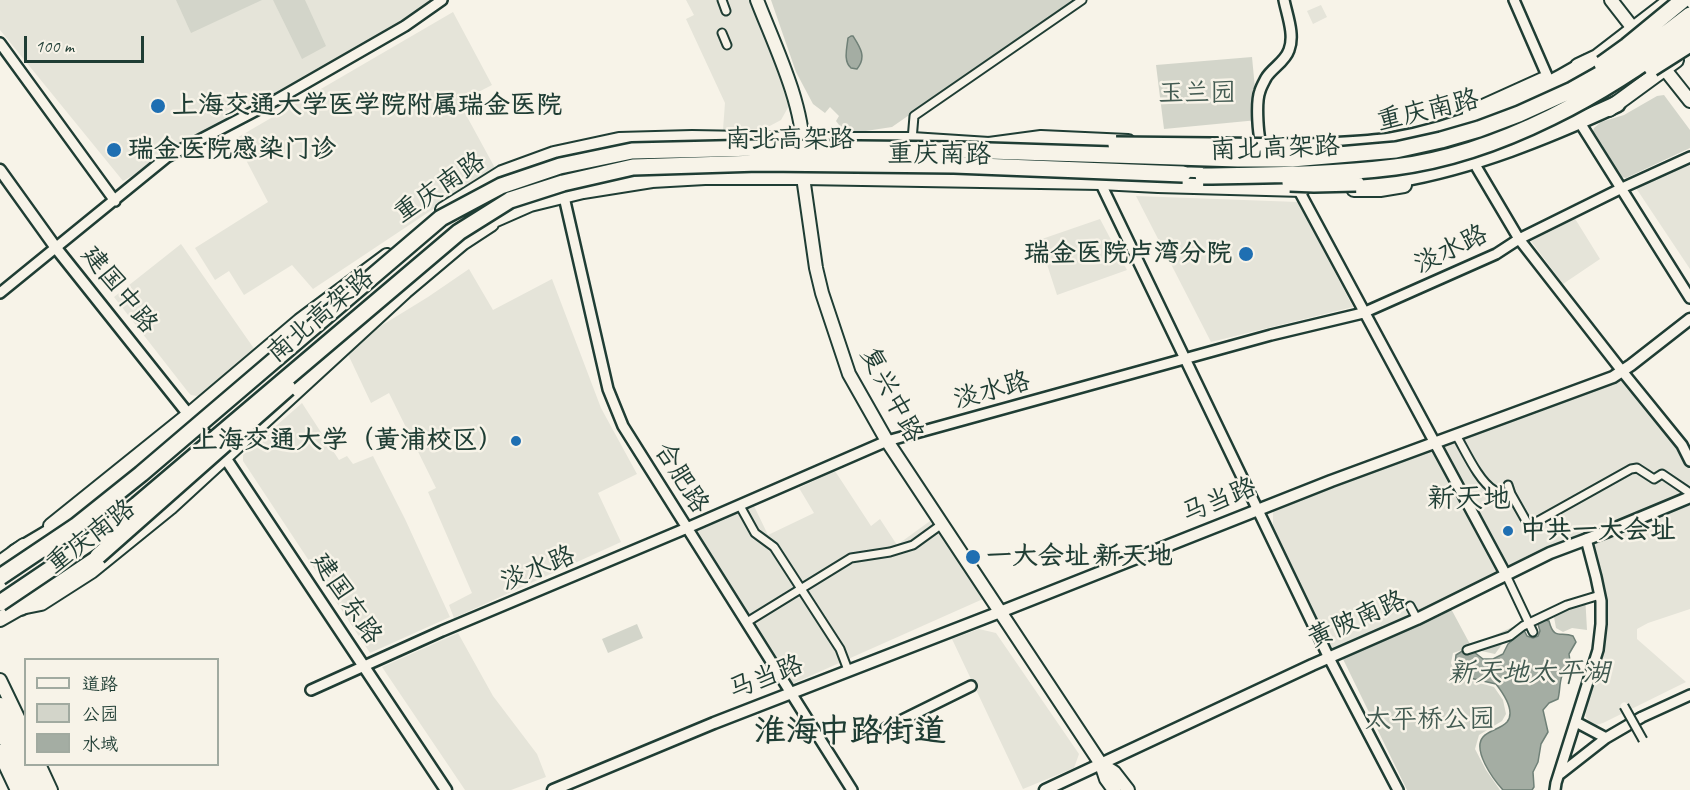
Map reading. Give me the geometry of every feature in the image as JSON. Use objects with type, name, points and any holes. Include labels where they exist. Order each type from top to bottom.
[{"type":"highway","points":[[1553,98],[1627,46],[1683,0]]},
{"type":"highway","name":"南北高架路","points":[[0,577],[76,526],[141,474],[441,218],[501,186],[560,166],[632,151],[758,148],[990,148],[1270,159],[1396,150],[1441,141],[1519,114],[1588,82],[1656,41],[1690,15]]},
{"type":"highway","name":"南北高架路","points":[[1,616],[137,506],[459,232],[510,200],[563,183],[633,167],[759,163],[954,165],[1203,176],[1296,174],[1395,167],[1421,163],[1505,137],[1593,96],[1639,67],[1690,30]]},
{"type":"highway","points":[[1593,96],[1636,78],[1690,44]]},
{"type":"highway","points":[[990,148],[1076,145],[1308,147],[1389,141],[1429,133],[1464,122],[1523,98],[1592,60]]},
{"type":"highway","points":[[1203,176],[1314,184],[1398,179],[1533,141],[1579,124],[1617,104]]},
{"type":"highway","points":[[21,607],[98,556],[329,352],[378,300]]},
{"type":"highway","points":[[15,553],[69,521],[136,468],[285,341],[328,313]]},
{"type":"main road","name":"复兴中路","points":[[757,0],[797,103],[803,140],[803,177],[816,268],[849,374],[886,441],[1101,764],[1114,790]]},
{"type":"main road","points":[[1611,0],[1690,101]]},
{"type":"main road","name":"重庆南路","points":[[0,563],[193,419],[443,210],[502,173],[554,154],[619,140],[835,138],[912,140],[990,148],[1255,156],[1265,151],[1404,133],[1463,116],[1592,60],[1671,0]]},
{"type":"main road","name":"重庆南路","points":[[990,148],[1041,138],[1336,153],[1391,147],[1461,133],[1574,87],[1643,41],[1690,3]]},
{"type":"main road","points":[[1617,104],[1661,64],[1690,30]]},
{"type":"main road","points":[[1661,64],[1690,50]]},
{"type":"main road","points":[[1592,60],[1626,52]]},
{"type":"main road","name":"重庆南路","points":[[1298,189],[1330,180],[1403,169],[1481,150],[1575,111],[1661,64]]},
{"type":"main road","name":"重庆南路","points":[[1,616],[21,607],[41,603],[91,571],[170,507],[220,452],[289,399],[405,291],[462,243],[511,211],[530,204],[583,191],[652,180],[705,177],[1100,182],[1298,189],[1380,189],[1477,168],[1538,146],[1579,124]]},
{"type":"main road","points":[[1056,139],[1070,150]]},
{"type":"main road","points":[[0,680],[24,730]]},
{"type":"main road","points":[[0,705],[24,753]]},
{"type":"main road","points":[[0,728],[31,790]]},
{"type":"main road","points":[[0,752],[18,790]]},
{"type":"main road","name":"复兴中路","points":[[1101,764],[1114,772],[1128,790]]},
{"type":"main road","points":[[29,766],[41,790]]},
{"type":"main road","points":[[39,766],[51,790]]},
{"type":"main road","points":[[0,773],[8,790]]},
{"type":"street","points":[[0,293],[167,158],[278,99],[405,26],[442,0]]},
{"type":"street","points":[[722,0],[726,11]]},
{"type":"street","points":[[912,140],[914,116],[1082,0]]},
{"type":"street","points":[[1284,0],[1292,36],[1289,51],[1267,76],[1259,93],[1258,132],[1265,151],[1298,189],[1506,575],[1533,632]]},
{"type":"street","points":[[1515,0],[1548,78]]},
{"type":"street","points":[[722,33],[727,45]]},
{"type":"street","points":[[0,43],[115,201]]},
{"type":"street","points":[[1579,124],[1622,188],[1690,298]]},
{"type":"street","name":"合肥路","points":[[554,154],[612,401],[623,426],[852,790]]},
{"type":"street","name":"淡水路","points":[[311,690],[442,631],[740,506],[886,441],[1271,335],[1363,313],[1496,254],[1519,239],[1690,157]]},
{"type":"street","points":[[1477,168],[1519,239],[1682,445],[1690,461]]},
{"type":"street","name":"建国中路","points":[[0,170],[56,248],[206,436]]},
{"type":"street","points":[[1100,182],[1329,658],[1398,790]]},
{"type":"street","name":"马当路","points":[[553,790],[714,723],[1331,481],[1613,376],[1690,319]]},
{"type":"street","points":[[1456,435],[1476,470],[1494,490]]},
{"type":"street","name":"建国东路","points":[[206,436],[220,452],[446,790]]},
{"type":"street","points":[[1508,485],[1529,526],[1631,469],[1637,468],[1654,479],[1662,474],[1690,495]]},
{"type":"street","name":"黄陂南路","points":[[1045,790],[1417,619],[1550,553],[1690,495]]},
{"type":"street","points":[[740,506],[755,533],[774,547],[802,589],[840,650],[848,670]]},
{"type":"street","points":[[747,622],[851,558],[890,552],[913,545],[942,524]]},
{"type":"street","points":[[1555,790],[1598,650],[1601,624],[1600,595],[1586,540]]},
{"type":"street","points":[[1467,650],[1510,636],[1529,623],[1567,605],[1600,595]]},
{"type":"street","points":[[1410,606],[1417,619]]},
{"type":"street","points":[[886,728],[971,686]]},
{"type":"street","points":[[1560,774],[1606,738],[1633,722],[1690,695]]},
{"type":"street","points":[[1624,706],[1643,740]]},
{"type":"street","points":[[1576,722],[1606,738]]},
{"type":"shaded area","name":"上海交通大学医学院附属瑞金医院","points":[[0,0],[431,0],[402,22],[123,181],[0,30]]},
{"type":"shaded area","points":[[686,0],[750,0],[790,104],[781,120],[764,129],[723,130],[725,103],[686,19],[694,15]]},
{"type":"shaded area","points":[[1321,5],[1327,17],[1313,24],[1307,11]]},
{"type":"shaded area","points":[[453,12],[492,85],[459,102],[495,168],[313,289],[292,265],[244,295],[229,271],[215,280],[195,248],[268,202],[235,139]]},
{"type":"shaded area","points":[[1690,164],[1690,269],[1636,188],[1643,182]]},
{"type":"shaded area","name":"瑞金医院卢湾分院","points":[[1136,196],[1298,202],[1353,307],[1211,342]]},
{"type":"shaded area","points":[[1574,217],[1600,259],[1563,284],[1531,241]]},
{"type":"shaded area","points":[[1100,219],[1127,270],[1057,295],[1039,240]]},
{"type":"shaded area","points":[[181,244],[255,350],[197,396],[188,392],[114,297]]},
{"type":"shaded area","name":"上海交通大学（黄浦校区）","points":[[469,269],[493,310],[552,279],[601,408],[637,474],[598,493],[621,542],[454,618],[449,605],[472,593],[428,492],[436,488],[389,393],[371,403],[345,348]]},
{"type":"shaded area","name":"新天地","points":[[1620,380],[1643,403],[1685,459],[1690,469],[1690,492],[1333,651],[1326,645],[1273,526],[1273,512],[1323,491]]},
{"type":"shaded area","points":[[302,403],[339,460],[347,456],[353,464],[373,456],[450,617],[370,653],[243,461],[243,455]]},
{"type":"shaded area","points":[[835,471],[871,526],[880,519],[897,545],[930,521],[983,599],[792,684],[696,531],[754,506],[768,535],[814,513],[799,488]]},
{"type":"shaded area","points":[[1690,505],[1690,609],[1637,629],[1637,639],[1686,682],[1593,726],[1586,717],[1585,709],[1607,629],[1606,590],[1594,543]]},
{"type":"shaded area","points":[[979,629],[996,633],[1079,754],[1074,768],[1023,789],[952,639]]},
{"type":"shaded area","points":[[458,633],[493,696],[537,754],[546,777],[511,790],[465,790],[382,667]]},
{"type":"green space","points":[[176,0],[262,0],[191,33]]},
{"type":"green space","points":[[273,0],[305,0],[326,46],[302,59]]},
{"type":"green space","points":[[771,0],[1074,0],[892,127],[846,134],[836,121],[839,116],[830,107],[825,113],[813,104],[796,72]]},
{"type":"green space","name":"玉兰园","points":[[1252,57],[1258,120],[1164,129],[1156,65]]},
{"type":"green space","points":[[1664,95],[1690,130],[1690,148],[1626,178],[1616,176],[1592,134],[1594,128],[1601,122],[1624,115],[1657,96]]},
{"type":"green space","name":"太平桥公园","points":[[1585,594],[1587,630],[1572,628],[1563,632],[1556,628],[1554,617],[1543,615],[1520,627],[1495,654],[1468,648],[1453,653],[1451,663],[1457,677],[1494,687],[1503,700],[1506,714],[1502,721],[1479,735],[1475,749],[1500,790],[1407,790],[1341,655],[1449,605],[1471,646]]},
{"type":"green space","points":[[637,624],[643,638],[608,653],[602,639]]},
{"type":"water","points":[[851,36],[858,44],[862,56],[857,69],[851,68],[846,58],[848,38]]},
{"type":"water","name":"新天地太平湖","points":[[1537,621],[1549,621],[1553,631],[1573,636],[1576,642],[1569,654],[1569,667],[1561,677],[1558,699],[1549,703],[1543,710],[1548,732],[1541,744],[1538,762],[1533,772],[1534,787],[1532,790],[1503,790],[1485,764],[1480,743],[1483,737],[1507,722],[1510,713],[1507,702],[1496,684],[1459,673],[1455,664],[1456,655],[1464,650],[1474,652],[1483,659],[1493,659],[1503,654],[1508,644],[1524,630],[1527,636],[1533,638],[1538,636],[1540,631]]},
{"type":"place","name":"上海交通大学医学院附属瑞金医院","points":[[158,106]]},
{"type":"place","name":"瑞金医院感染门诊","points":[[114,150]]},
{"type":"place","name":"瑞金医院卢湾分院","points":[[1246,254]]},
{"type":"place","name":"上海交通大学（黄浦校区）","points":[[516,441]]},
{"type":"place","name":"中共一大会址","points":[[1508,531]]},
{"type":"place","name":"一大会址·新天地","points":[[973,557]]},
{"type":"district","name":"新天地","points":[[1469,500]]},
{"type":"district","name":"淮海中路街道","points":[[850,733]]}]
